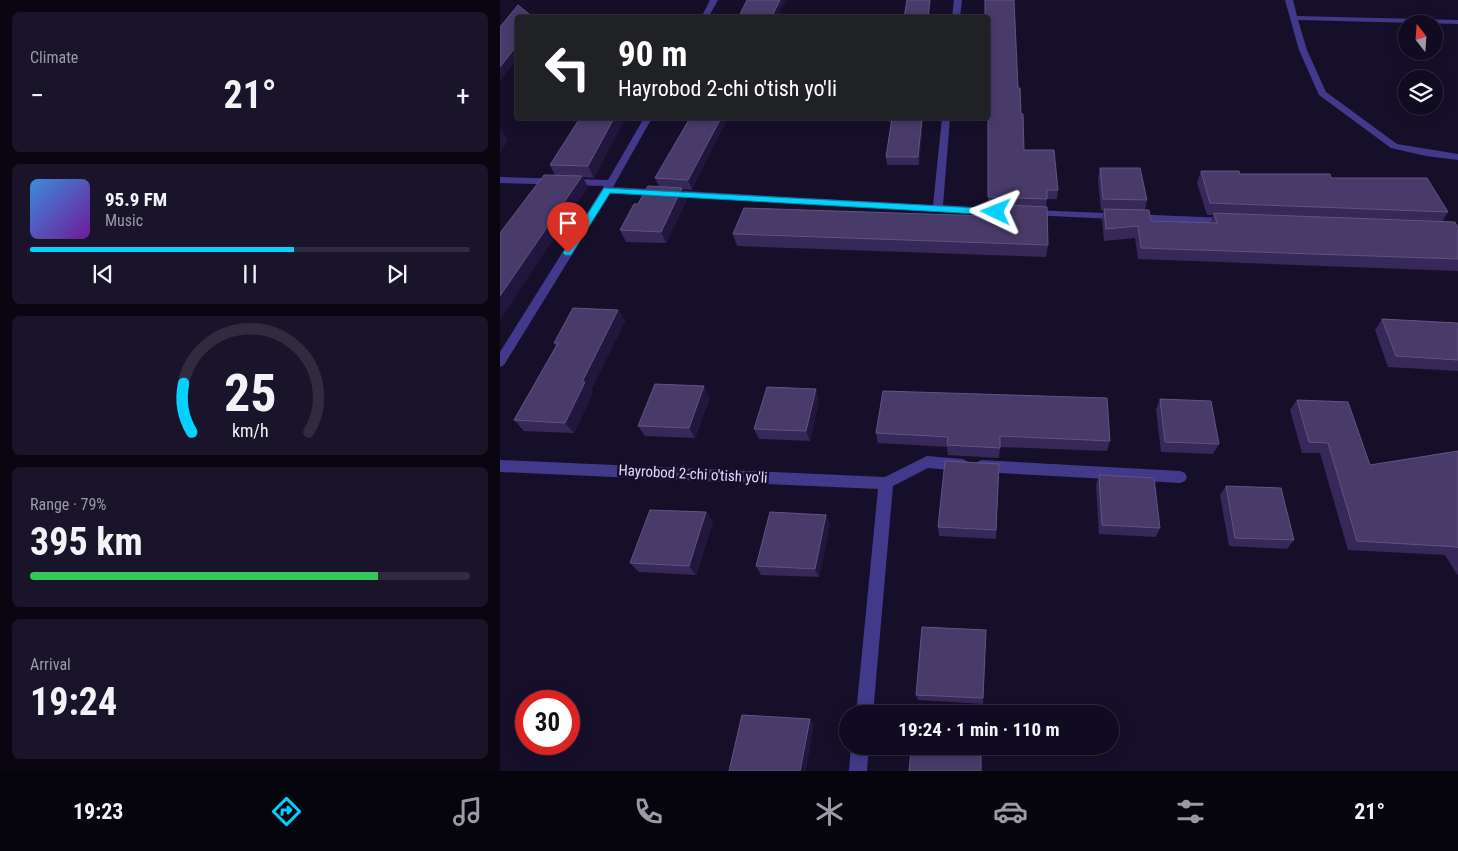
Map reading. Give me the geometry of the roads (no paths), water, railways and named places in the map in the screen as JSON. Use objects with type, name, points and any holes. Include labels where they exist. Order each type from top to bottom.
[{"type":"street","points":[[706,15],[714,0]]},
{"type":"street","points":[[956,15],[958,0]]},
{"type":"street","points":[[1289,0],[1303,50],[1322,93],[1394,146],[1458,157]]},
{"type":"street","points":[[1294,18],[1458,22]]},
{"type":"street","points":[[500,362],[609,186],[647,120]]},
{"type":"street","points":[[938,209],[946,120]]},
{"type":"street","points":[[500,180],[938,209],[1237,221]]},
{"type":"street","name":"Hayrobod 2-chi o'tish yo'li","points":[[500,466],[886,482],[927,462],[1180,477]]},
{"type":"street","points":[[865,705],[886,482]]},
{"type":"street","points":[[858,771],[859,755]]}]
